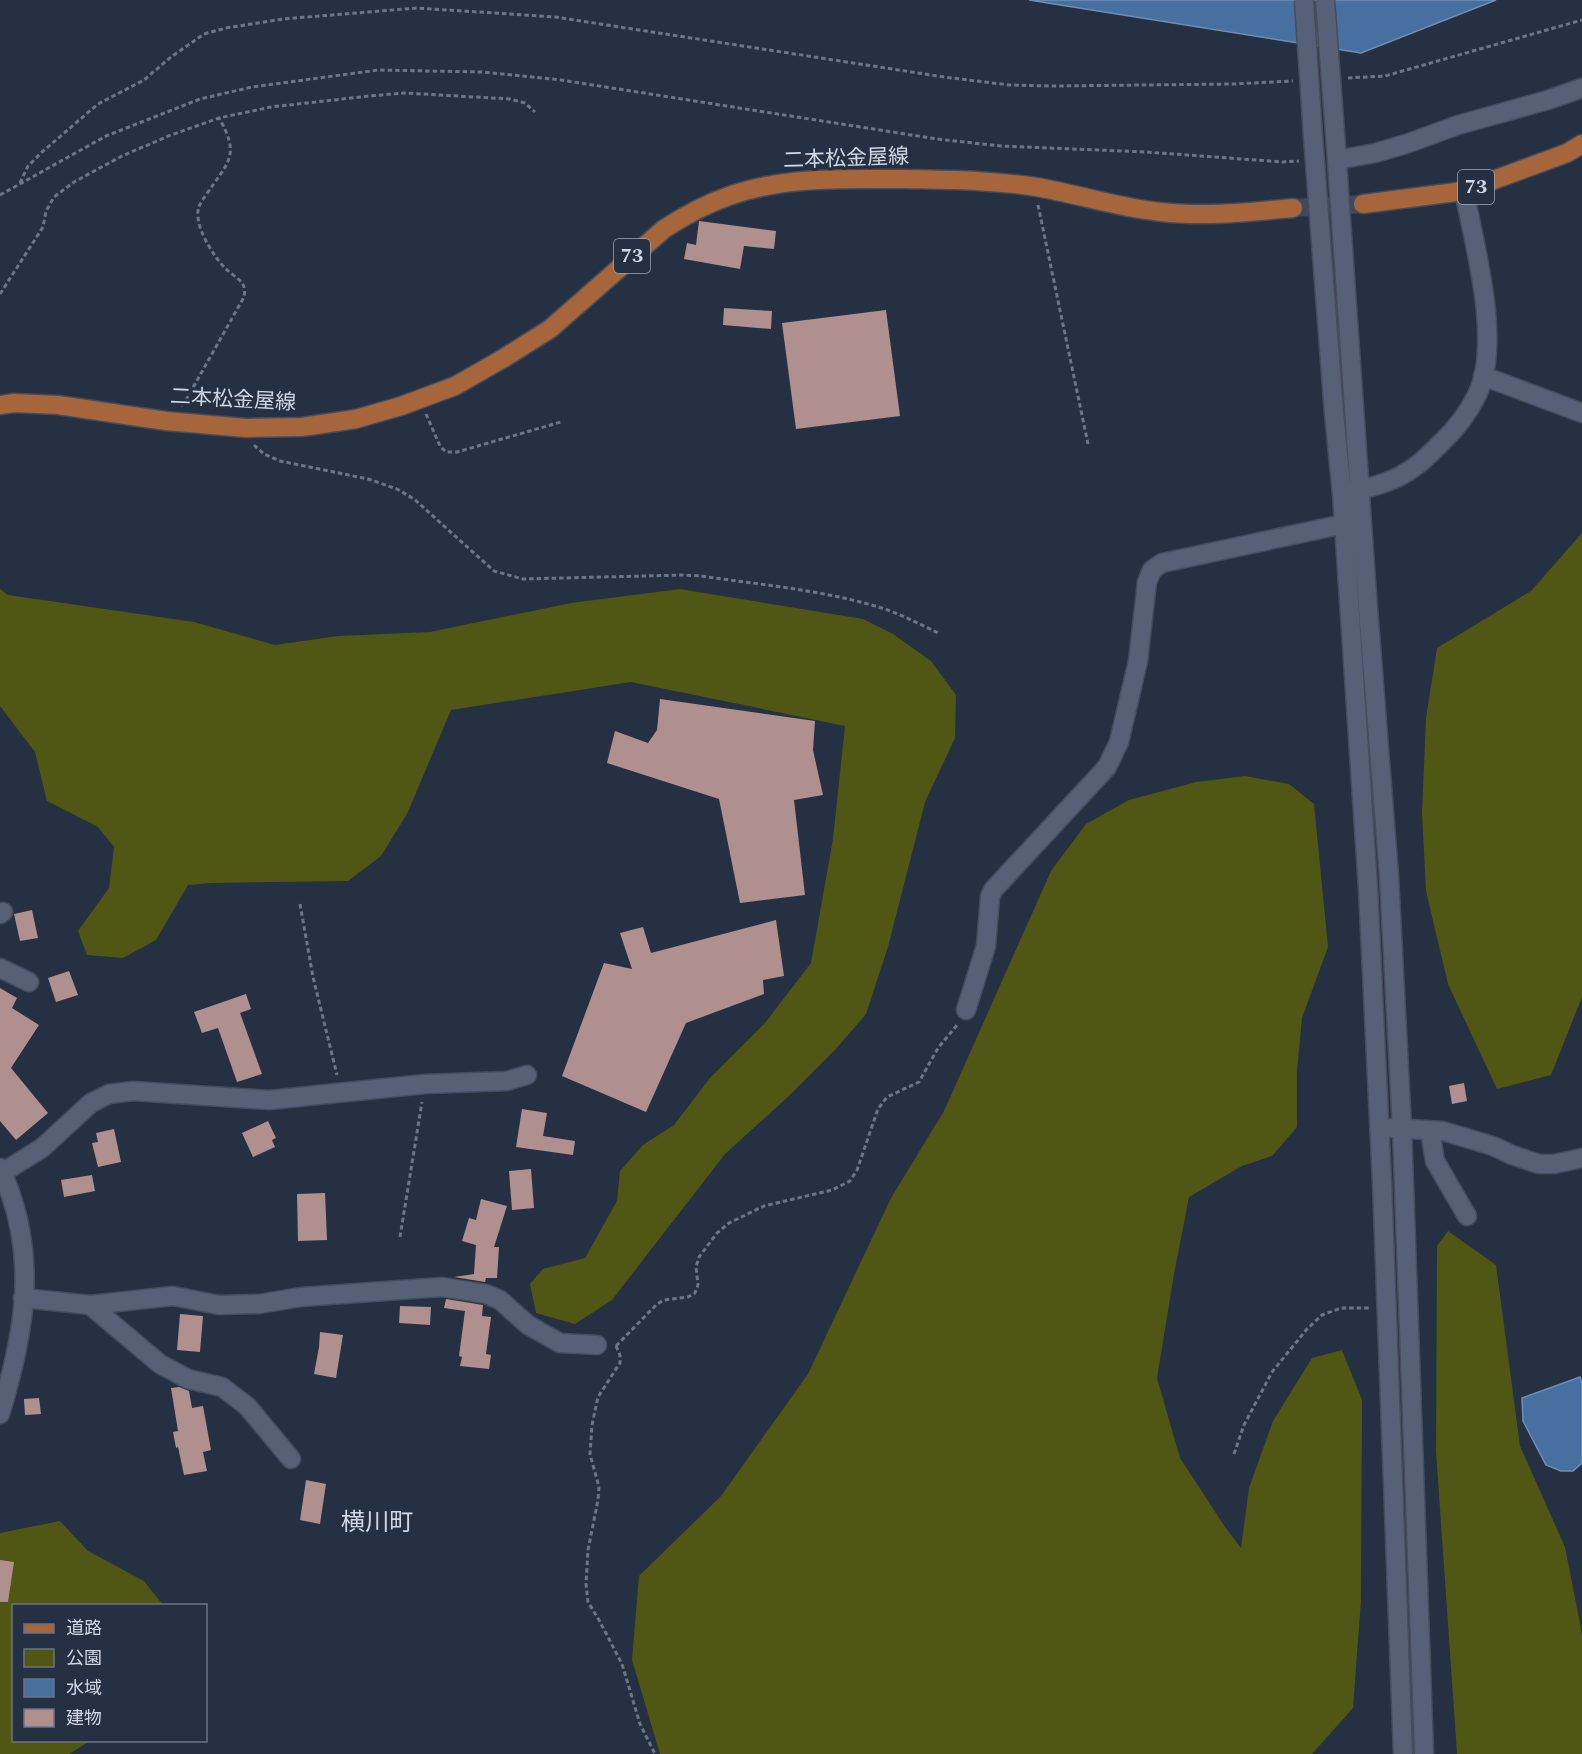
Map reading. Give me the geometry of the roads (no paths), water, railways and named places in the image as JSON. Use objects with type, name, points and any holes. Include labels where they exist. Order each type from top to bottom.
[{"type":"main road","name":"73","points":[[1363,204],[1464,191],[1567,153],[1582,144]]},
{"type":"main road","name":"二本松金屋線","points":[[0,405],[14,403],[58,405],[166,421],[246,428],[302,427],[356,419],[455,386],[550,329],[664,229],[703,206],[729,195],[779,183],[840,179],[990,183],[1035,187],[1129,208],[1163,213],[1231,213],[1293,208]]},
{"type":"street","points":[[1304,0],[1314,159],[1351,492],[1389,876],[1402,1128],[1424,1754]]},
{"type":"street","points":[[1325,0],[1337,160],[1351,492],[1344,524],[1380,1126],[1403,1754]]},
{"type":"street","points":[[1337,160],[1385,150],[1458,125],[1582,88]]},
{"type":"street","points":[[1351,492],[1402,475],[1428,455],[1454,431],[1477,395],[1483,376],[1487,322],[1464,191]]},
{"type":"street","points":[[1483,376],[1582,413]]},
{"type":"street","points":[[966,1010],[986,946],[990,897],[993,890],[1107,767],[1119,742],[1138,661],[1147,582],[1152,570],[1162,563],[1344,524]]},
{"type":"street","points":[[0,968],[29,982]]},
{"type":"street","points":[[0,1414],[19,1345],[25,1264],[18,1216],[1,1170],[42,1148],[91,1103],[110,1094],[133,1091],[269,1100],[425,1083],[507,1080],[527,1075]]},
{"type":"street","points":[[1380,1126],[1443,1131],[1493,1146],[1539,1164],[1554,1164],[1582,1158]]},
{"type":"street","points":[[1430,1131],[1435,1161],[1467,1216]]},
{"type":"street","points":[[23,1298],[90,1305],[173,1296],[219,1305],[259,1304],[301,1297],[442,1287],[478,1292],[500,1300],[528,1324],[560,1343],[606,1346]]},
{"type":"street","points":[[90,1305],[160,1364],[188,1379],[222,1387],[247,1406],[291,1460]]},
{"type":"water","points":[[1029,0],[1496,0],[1361,53]]},
{"type":"water","points":[[1580,1377],[1582,1383],[1582,1463],[1573,1471],[1561,1471],[1546,1465],[1523,1421],[1522,1398]]},
{"type":"tunnel","points":[[1293,208],[1363,204]]},
{"type":"district","name":"横川町","points":[[377,1523]]}]
